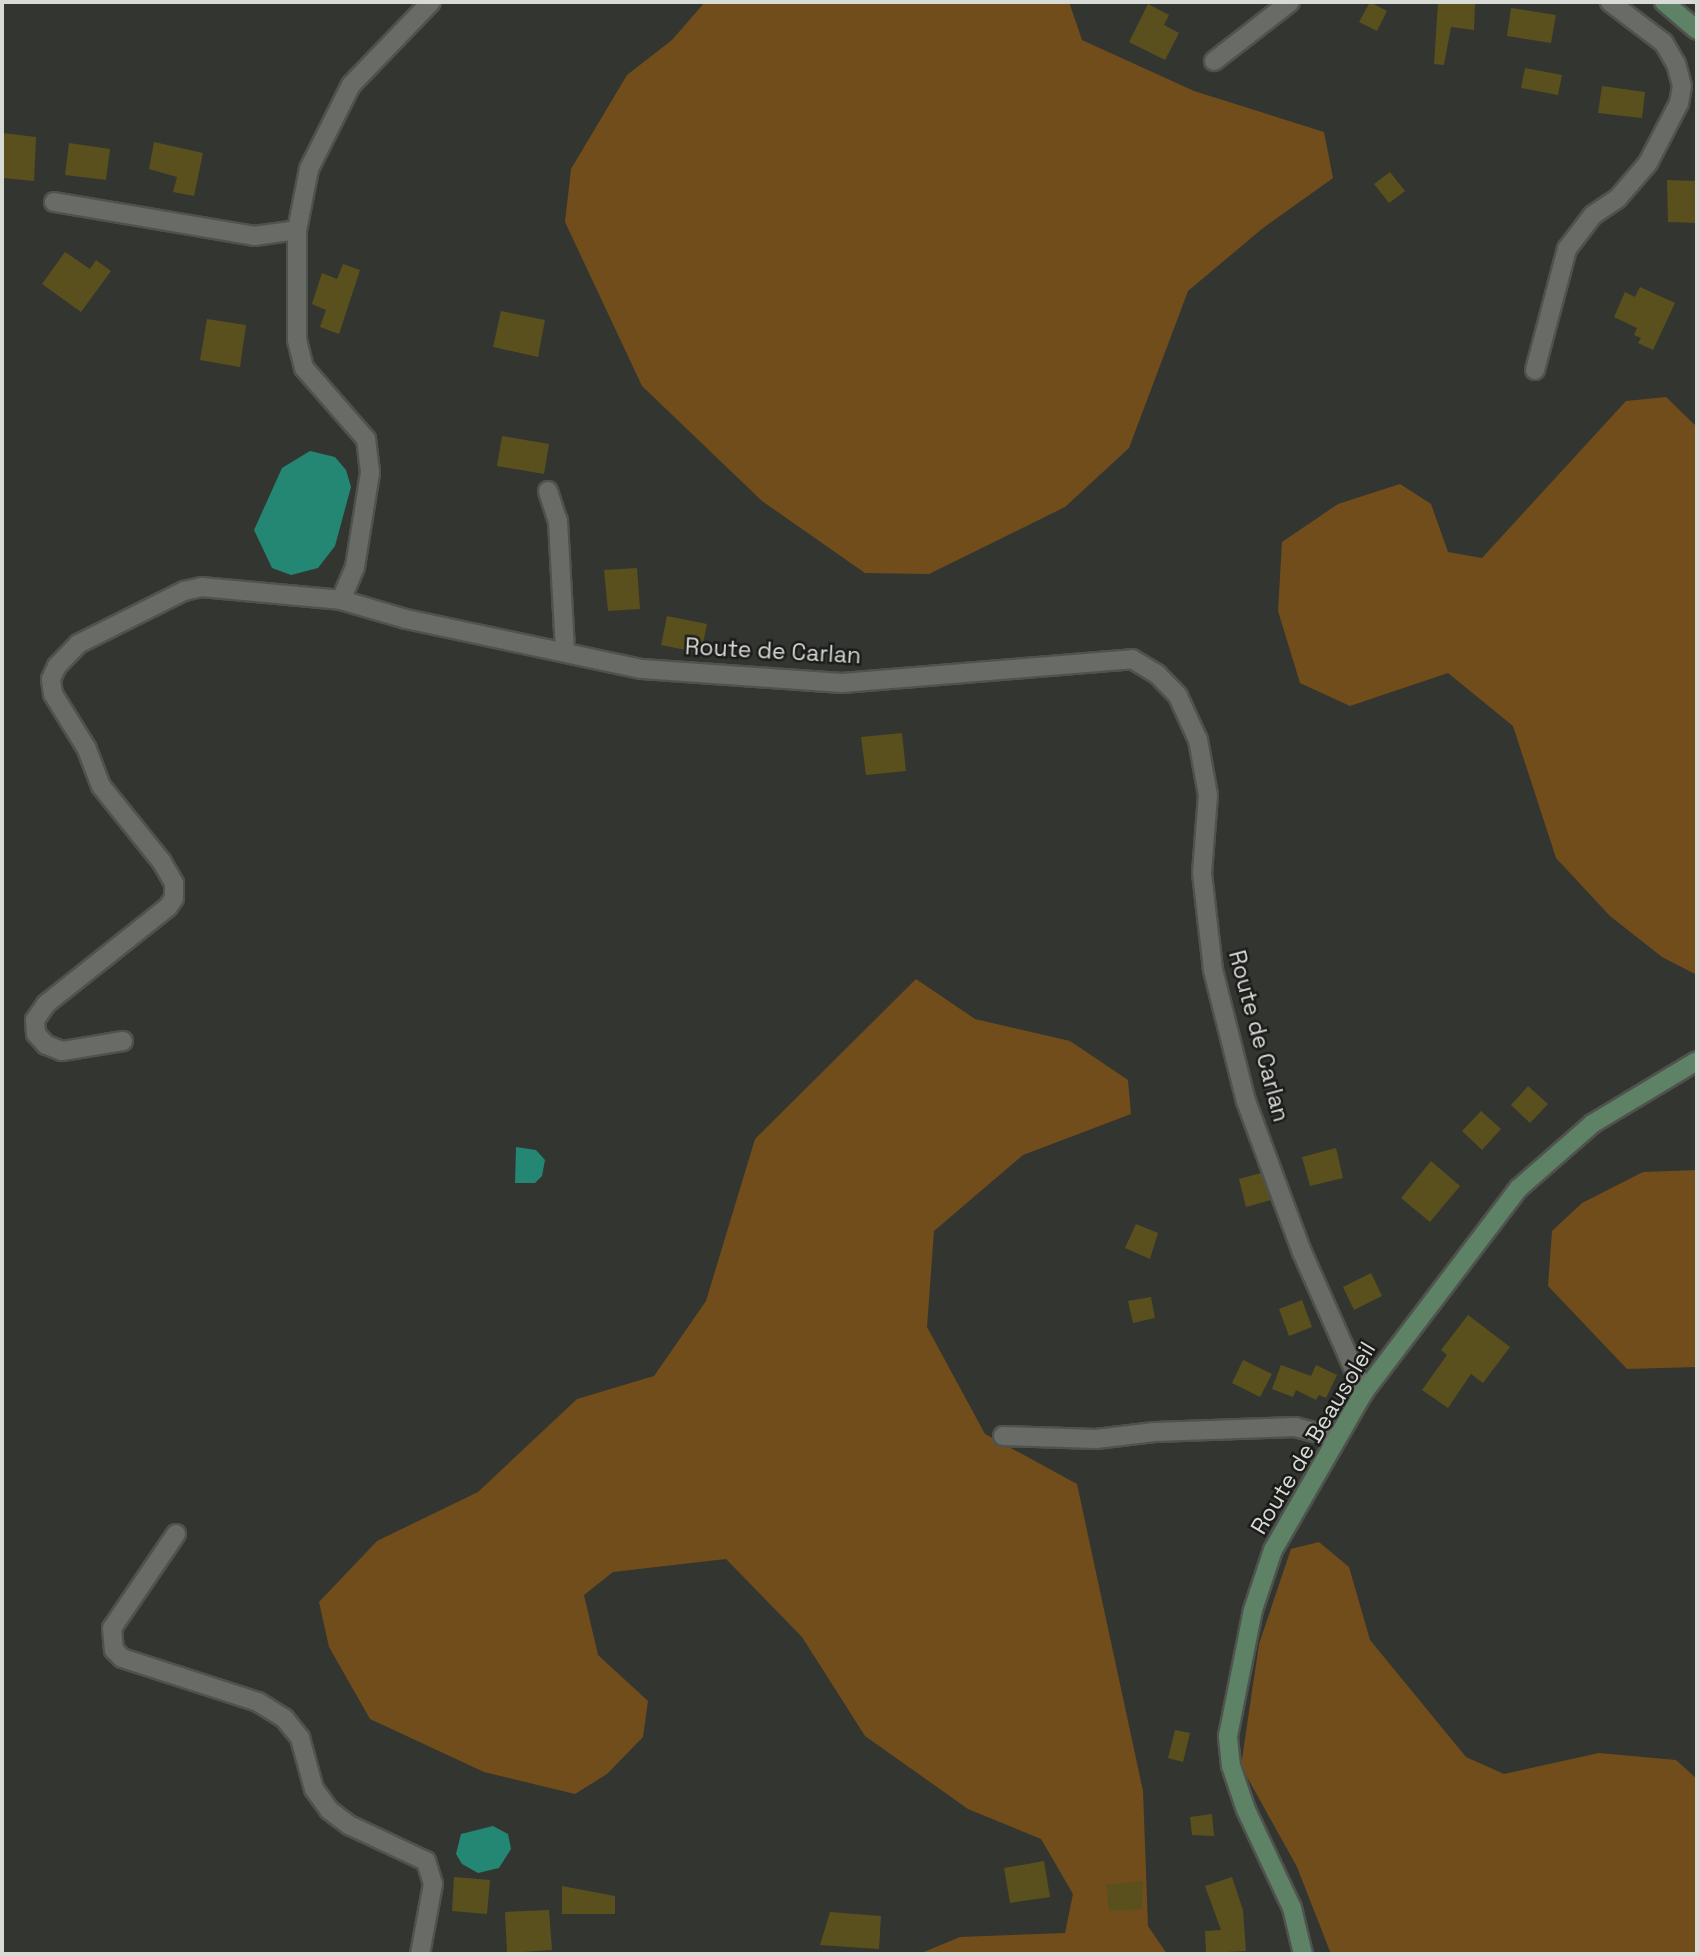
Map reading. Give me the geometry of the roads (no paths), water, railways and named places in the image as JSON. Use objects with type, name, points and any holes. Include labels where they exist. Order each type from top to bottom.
[{"type":"street","points":[[341,600],[355,567],[370,472],[366,439],[304,368],[297,340],[297,230],[309,169],[351,85],[431,2]]},
{"type":"street","points":[[1213,61],[1290,2]]},
{"type":"street","points":[[1535,369],[1567,249],[1593,215],[1618,198],[1648,163],[1679,103],[1682,86],[1676,64],[1664,43],[1610,2]]},
{"type":"street","points":[[1664,2],[1697,30]]},
{"type":"street","points":[[54,202],[254,236],[297,230]]},
{"type":"street","points":[[548,491],[558,521],[565,652]]},
{"type":"street","name":"Route de Carlan","points":[[123,1041],[62,1051],[46,1045],[36,1034],[35,1020],[46,1004],[168,907],[174,898],[168,873],[101,786],[88,749],[53,694],[51,679],[57,666],[78,644],[184,591],[202,587],[341,600],[642,668],[842,682],[1132,659],[1157,674],[1178,696],[1198,740],[1208,795],[1202,873],[1213,970],[1246,1101],[1303,1252],[1364,1392]]},
{"type":"street","name":"Route de Beausoleil","points":[[1303,1954],[1293,1908],[1246,1810],[1231,1766],[1228,1736],[1253,1611],[1273,1550],[1364,1392],[1519,1188],[1592,1124],[1697,1061]]},
{"type":"street","points":[[1003,1436],[1096,1439],[1155,1432],[1295,1427],[1337,1438]]},
{"type":"street","points":[[176,1534],[111,1628],[114,1650],[122,1658],[258,1702],[284,1718],[300,1738],[314,1789],[329,1810],[349,1825],[426,1861],[433,1884],[420,1954]]}]
